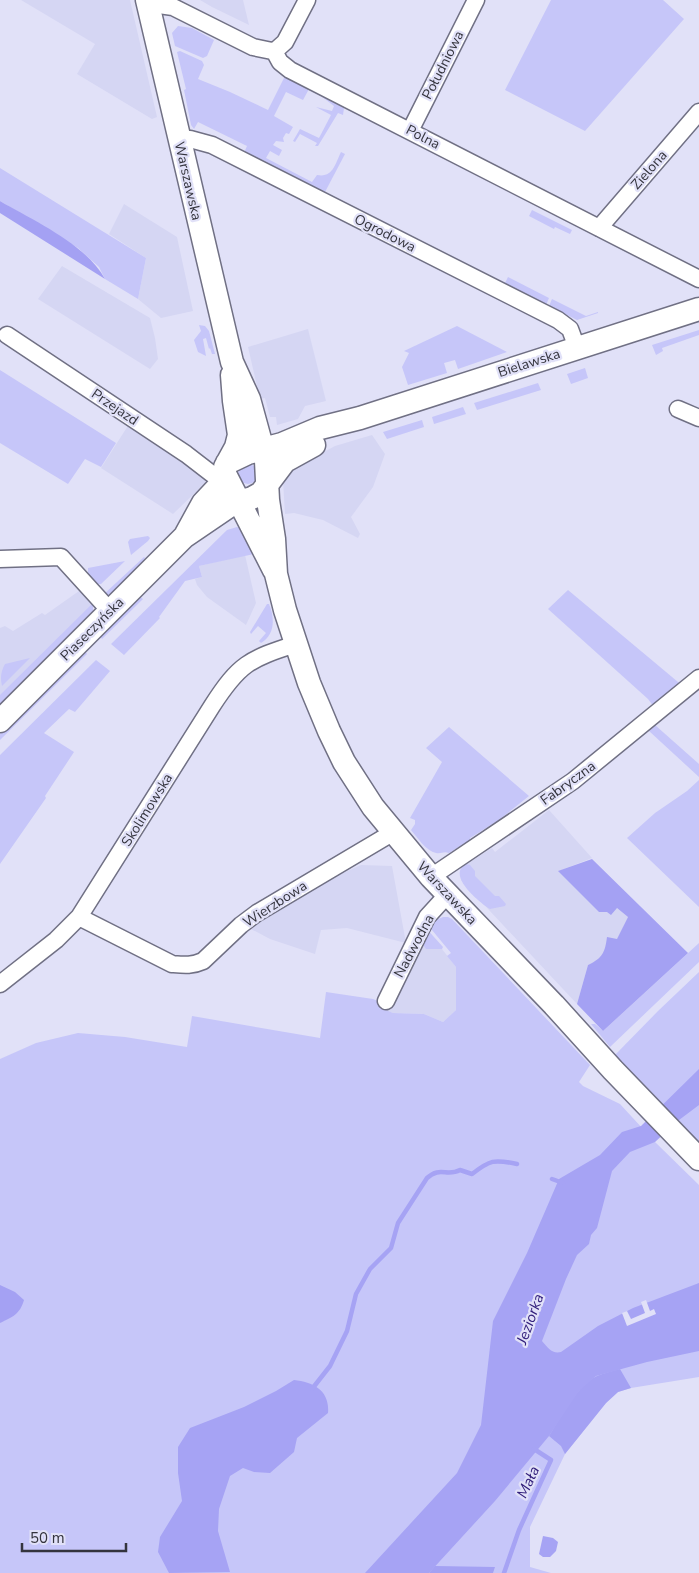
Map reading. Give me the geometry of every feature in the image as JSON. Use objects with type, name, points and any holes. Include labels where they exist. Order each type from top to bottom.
[{"type":"main road","name":"Warszawska","points":[[147,3],[232,362],[249,399],[267,467],[268,500],[274,539],[276,574],[285,610],[309,683],[336,746],[358,784],[392,833],[431,877],[699,1159]]},
{"type":"main road","name":"Bielawska","points":[[224,473],[248,454],[282,444],[328,425],[360,418],[699,308]]},
{"type":"main road","name":"Warszawska","points":[[232,362],[233,394],[239,435],[224,473],[276,574]]},
{"type":"main road","name":"Bielawska","points":[[268,485],[279,468],[288,459],[360,418]]},
{"type":"main road","name":"Piaseczyńska","points":[[184,537],[203,503],[224,473]]},
{"type":"main road","name":"Piaseczyńska","points":[[0,722],[184,537],[239,500],[258,496],[268,485]]},
{"type":"street","points":[[147,3],[173,7],[253,47],[274,51],[280,48],[286,40],[307,0]]},
{"type":"street","name":"Południowa","points":[[410,131],[476,0]]},
{"type":"street","name":"Polna","points":[[274,51],[280,62],[290,70],[699,279]]},
{"type":"street","name":"Zielona","points":[[599,228],[699,112]]},
{"type":"street","name":"Ogrodowa","points":[[178,140],[190,139],[212,146],[558,320],[570,329],[577,348]]},
{"type":"street","name":"Przejazd","points":[[7,335],[186,454],[224,473]]},
{"type":"street","points":[[678,409],[699,418]]},
{"type":"street","points":[[0,559],[61,557],[111,612]]},
{"type":"street","name":"Skolimowska","points":[[0,984],[56,940],[79,918],[227,684],[244,666],[258,657],[296,644]]},
{"type":"street","name":"Fabryczna","points":[[431,877],[573,782],[699,678]]},
{"type":"street","name":"Wierzbowa","points":[[79,918],[172,964],[195,965],[203,961],[241,925],[257,913],[392,833]]},
{"type":"street","name":"Nadwodna","points":[[386,1001],[427,916],[448,894]]},
{"type":"shaded area","points":[[21,0],[130,0],[157,117],[152,119],[77,74],[95,44]]},
{"type":"shaded area","points":[[200,0],[243,0],[249,25],[212,7]]},
{"type":"shaded area","points":[[551,0],[663,0],[684,19],[585,131],[505,90]]},
{"type":"shaded area","points":[[178,26],[192,28],[214,40],[207,56],[203,58],[175,46],[172,33]]},
{"type":"shaded area","points":[[180,51],[202,61],[204,65],[198,79],[268,110],[285,76],[309,89],[303,100],[286,92],[274,116],[293,127],[289,134],[286,133],[283,138],[284,142],[276,141],[273,145],[282,150],[279,156],[270,151],[266,158],[312,182],[317,175],[327,174],[333,169],[341,152],[345,154],[325,192],[260,160],[259,162],[243,155],[247,146],[198,122],[194,129],[191,125],[184,90],[186,89],[177,52]]},
{"type":"shaded area","points":[[321,96],[344,108],[343,115],[338,113],[318,146],[315,146],[317,143],[300,134],[295,142],[293,141],[300,129],[319,138],[331,115],[316,107],[332,111],[334,106]]},
{"type":"shaded area","points":[[0,168],[146,258],[138,299],[105,279],[99,267],[78,248],[0,201]]},
{"type":"shaded area","points":[[0,201],[72,244],[96,266],[105,279],[0,213]]},
{"type":"shaded area","points":[[124,204],[177,237],[193,311],[161,318],[138,299],[146,258],[109,234]]},
{"type":"shaded area","points":[[532,210],[572,230],[570,234],[555,227],[554,229],[529,216]]},
{"type":"shaded area","points":[[62,266],[150,318],[158,359],[150,369],[38,299]]},
{"type":"shaded area","points":[[508,277],[549,298],[546,305],[497,280],[505,283]]},
{"type":"shaded area","points":[[552,299],[586,316],[598,313],[577,320],[549,306]]},
{"type":"shaded area","points":[[199,325],[205,326],[209,331],[215,354],[212,354],[209,349],[206,338],[203,339],[206,356],[198,352],[194,340],[201,331]]},
{"type":"shaded area","points":[[457,326],[507,352],[458,369],[455,360],[444,363],[447,373],[408,385],[402,367],[409,353],[404,351]]},
{"type":"shaded area","points":[[308,329],[326,401],[305,406],[298,419],[277,425],[276,417],[270,417],[265,398],[260,399],[248,347]]},
{"type":"shaded area","points":[[699,330],[699,335],[662,348],[663,351],[656,355],[652,345]]},
{"type":"shaded area","points":[[585,368],[588,378],[571,384],[567,374]]},
{"type":"shaded area","points":[[0,370],[116,443],[101,467],[85,459],[68,484],[0,443]]},
{"type":"shaded area","points":[[538,383],[541,390],[477,410],[474,403]]},
{"type":"shaded area","points":[[463,407],[466,414],[434,424],[432,417]]},
{"type":"shaded area","points":[[422,420],[424,427],[387,439],[383,432]]},
{"type":"shaded area","points":[[131,421],[205,474],[205,483],[173,514],[101,468]]},
{"type":"shaded area","points":[[372,435],[385,454],[373,487],[351,517],[360,534],[358,538],[323,520],[294,513],[285,514],[283,480],[292,469],[335,446]]},
{"type":"shaded area","points":[[244,464],[252,464],[258,470],[258,478],[252,484],[244,484],[238,478],[238,470]]},
{"type":"shaded area","points":[[237,527],[241,528],[254,554],[199,566],[202,577],[185,581],[160,618],[124,655],[111,644],[227,530]]},
{"type":"shaded area","points":[[148,536],[150,538],[148,541],[131,555],[128,542],[130,539]]},
{"type":"shaded area","points":[[245,555],[256,603],[246,625],[207,597],[197,585],[195,579],[202,577],[199,566]]},
{"type":"shaded area","points":[[144,557],[121,590],[112,596],[103,595]]},
{"type":"shaded area","points":[[125,561],[101,584],[98,584],[88,574],[88,568]]},
{"type":"shaded area","points":[[568,590],[682,685],[654,707],[648,699],[548,609]]},
{"type":"shaded area","points":[[79,591],[93,603],[93,608],[0,708],[0,628],[5,626],[13,631],[42,613],[45,615]]},
{"type":"shaded area","points":[[139,596],[143,599],[102,639],[100,636]]},
{"type":"shaded area","points":[[93,603],[93,612],[0,708],[0,695]]},
{"type":"shaded area","points":[[267,604],[269,604],[271,609],[273,620],[269,636],[261,643],[259,641],[266,633],[258,626],[251,634],[250,632]]},
{"type":"shaded area","points":[[85,651],[87,654],[0,740],[0,734]]},
{"type":"shaded area","points":[[30,658],[2,686],[1,675],[5,664]]},
{"type":"shaded area","points":[[96,660],[110,671],[75,712],[69,709],[44,733],[74,752],[45,796],[46,798],[0,864],[0,755]]},
{"type":"shaded area","points":[[655,725],[699,764],[699,777],[649,731]]},
{"type":"shaded area","points":[[449,727],[529,796],[499,820],[470,838],[470,840],[449,853],[438,853],[432,852],[425,847],[411,830],[415,820],[410,818],[442,762],[426,748]]},
{"type":"shaded area","points":[[699,780],[699,907],[627,838],[655,813],[687,791]]},
{"type":"shaded area","points":[[549,810],[592,858],[559,871],[628,917],[617,940],[597,961],[588,965],[577,1004],[461,880],[462,867],[492,848],[495,852]]},
{"type":"shaded area","points":[[592,859],[688,953],[603,1031],[577,1004],[588,965],[597,960],[602,954],[607,937],[617,939],[628,917],[617,908],[611,915],[607,912],[599,912],[558,871]]},
{"type":"shaded area","points":[[466,864],[470,865],[475,871],[475,876],[495,896],[499,896],[506,904],[505,906],[490,909],[472,895],[466,888],[460,875],[461,869]]},
{"type":"shaded area","points":[[361,865],[392,866],[406,943],[347,928],[321,930],[315,954],[270,939],[249,928],[316,885]]},
{"type":"shaded area","points":[[443,917],[452,919],[590,1065],[579,1082],[583,1086],[620,1104],[699,1185],[699,1377],[631,1388],[618,1392],[606,1403],[565,1454],[530,1527],[530,1567],[551,1573],[0,1573],[0,1059],[36,1043],[78,1033],[125,1037],[187,1047],[192,1016],[320,1038],[326,992],[373,999],[388,1005],[386,1010],[393,1013],[424,1014],[443,1022],[456,1010],[456,967],[447,956],[451,953],[427,924],[433,918],[436,920]]},
{"type":"shaded area","points":[[425,927],[443,947],[442,949],[426,949],[422,943]]},
{"type":"shaded area","points":[[422,943],[427,948],[442,949],[456,967],[456,1010],[443,1022],[424,1014],[393,1013],[385,1010]]},
{"type":"shaded area","points":[[699,943],[699,962],[610,1047],[591,1024],[595,1024],[603,1031]]},
{"type":"shaded area","points":[[699,972],[699,1143],[615,1055]]},
{"type":"shaded area","points":[[0,1285],[15,1292],[24,1300],[20,1309],[15,1314],[0,1323]]},
{"type":"shaded area","points":[[620,1369],[631,1388],[618,1392],[606,1403],[565,1454],[561,1446],[549,1436],[564,1411],[576,1394],[590,1380]]},
{"type":"shaded area","points":[[435,1566],[495,1567],[493,1573],[429,1573]]},
{"type":"water","name":"Jeziorka","points":[[699,1069],[699,1105],[655,1142],[630,1152],[612,1171],[597,1228],[591,1235],[589,1244],[577,1255],[542,1341],[553,1351],[561,1352],[598,1326],[633,1308],[699,1283],[699,1351],[647,1362],[596,1376],[579,1391],[549,1436],[495,1501],[429,1573],[365,1573],[457,1473],[481,1425],[493,1321],[527,1253],[559,1179],[600,1155],[622,1132],[641,1126]]},
{"type":"water","points":[[294,1380],[308,1383],[319,1389],[326,1399],[328,1413],[297,1438],[294,1452],[270,1473],[254,1472],[243,1468],[230,1476],[219,1509],[218,1531],[230,1572],[169,1573],[158,1552],[160,1537],[182,1501],[178,1473],[178,1447],[190,1428],[244,1407]]},
{"type":"water","points":[[543,1536],[553,1538],[558,1542],[556,1551],[550,1557],[543,1557],[539,1554]]},
{"type":"pier","points":[[646,1300],[650,1311],[654,1309],[656,1314],[627,1326],[622,1313],[627,1311],[631,1319],[645,1313],[641,1302]]},
{"type":"waterway","points":[[312,1389],[330,1366],[347,1331],[356,1294],[370,1269],[391,1248],[398,1223],[427,1178],[432,1174],[440,1172],[451,1173],[460,1170],[472,1174],[488,1163],[497,1161],[517,1164]]},
{"type":"waterway","points":[[552,1179],[563,1183]]},
{"type":"waterway","name":"Mała","points":[[504,1573],[519,1530],[551,1460],[534,1449]]}]
